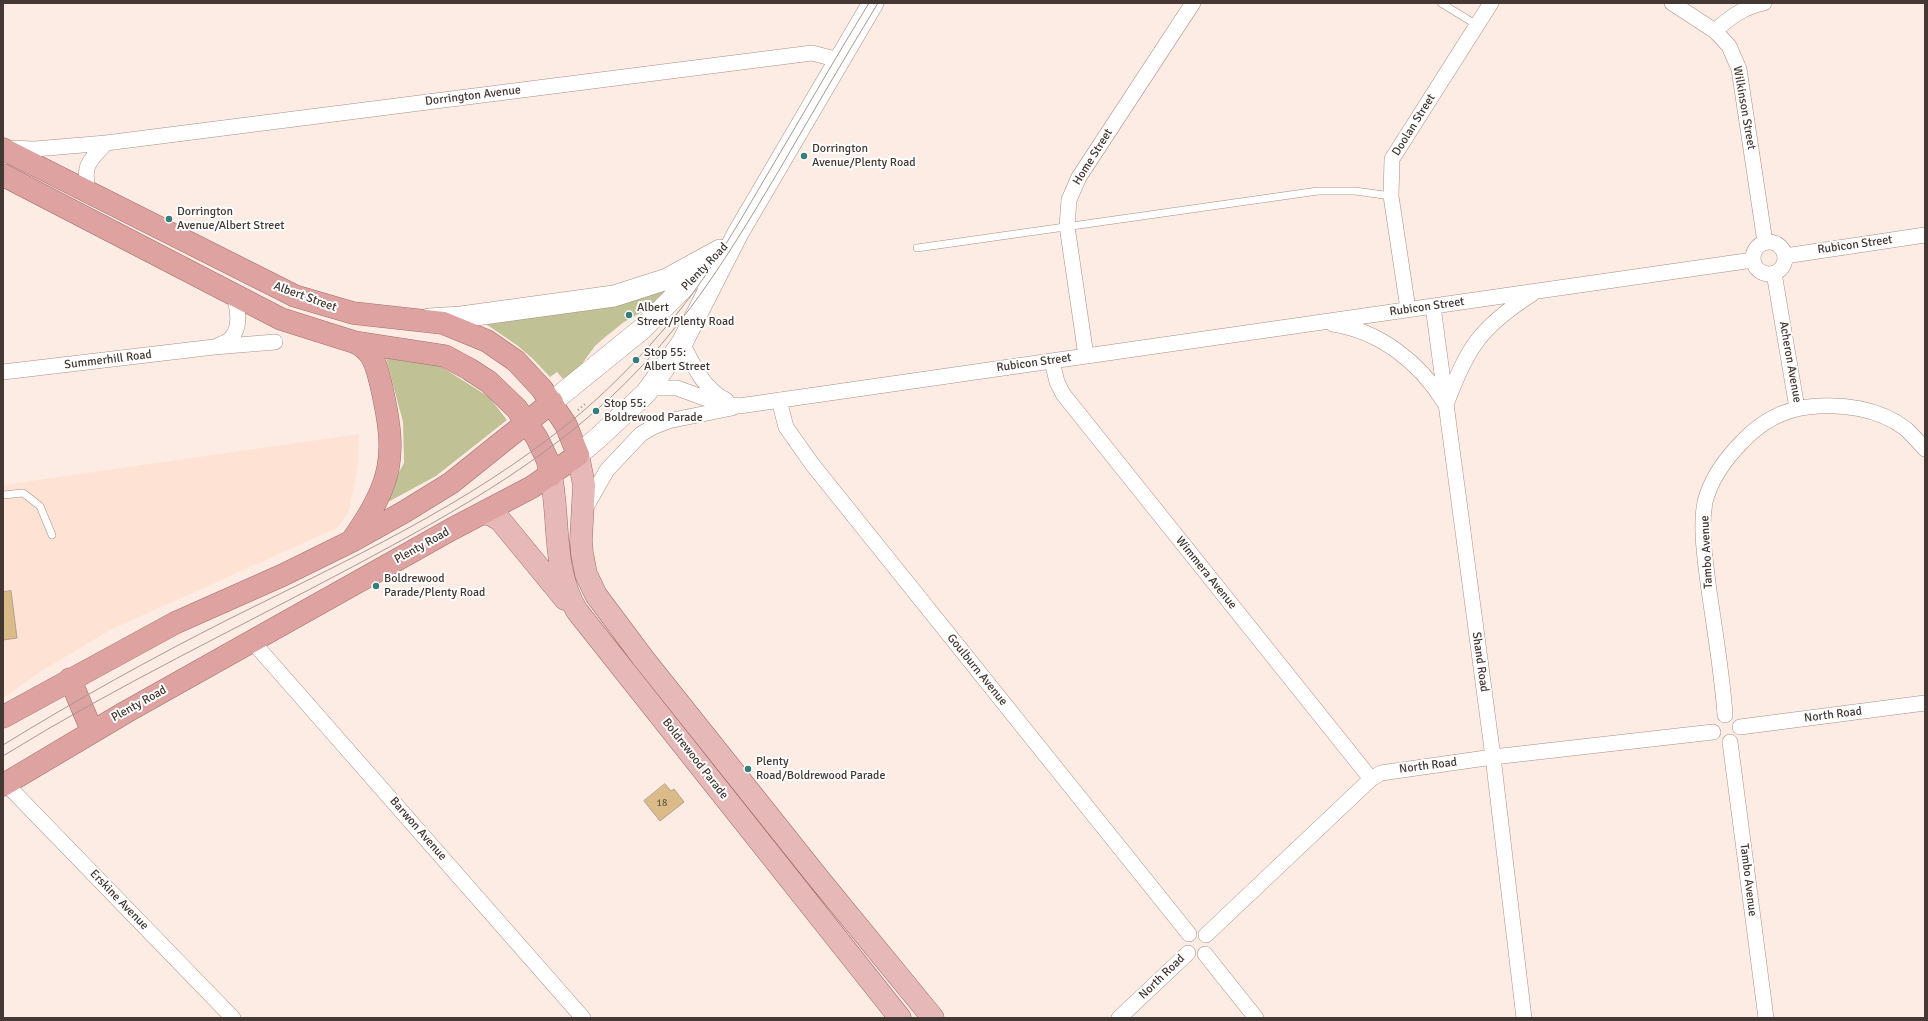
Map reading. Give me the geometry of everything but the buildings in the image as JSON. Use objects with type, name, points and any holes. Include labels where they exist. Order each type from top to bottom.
[{"type":"highway","name":"Albert Street","points":[[3,148],[295,296],[353,313],[443,324],[464,331],[497,347],[529,374],[552,402],[568,428],[578,455]]},
{"type":"highway","points":[[3,175],[281,319],[354,342],[445,356],[489,382],[511,402],[527,422],[544,452],[551,474]]},
{"type":"highway","points":[[352,541],[371,511],[383,488],[391,451],[387,415],[375,362],[367,350],[354,342]]},
{"type":"highway","name":"Plenty Road","points":[[3,717],[70,679],[175,623],[235,598],[352,541],[404,512],[451,483],[552,402]]},
{"type":"highway","name":"Plenty Road","points":[[4,784],[92,731],[445,533],[483,514],[551,474],[578,455]]},
{"type":"highway","points":[[70,679],[92,731]]},
{"type":"main road","name":"Plenty Road","points":[[578,455],[650,388],[682,343],[738,233],[873,3]]},
{"type":"main road","name":"Plenty Road","points":[[552,402],[642,329],[738,233]]},
{"type":"main road","points":[[420,320],[461,317],[614,296],[667,279],[720,250]]},
{"type":"main road","name":"Boldrewood Parade","points":[[578,455],[584,485],[580,540],[586,574],[596,595],[634,646],[819,879],[933,1018]]},
{"type":"main road","name":"Boldrewood Parade","points":[[551,474],[556,503],[559,555],[562,573],[569,597],[577,611],[900,1018]]},
{"type":"main road","points":[[483,514],[489,514],[500,520],[560,594],[577,611]]},
{"type":"main road","points":[[801,894],[819,879]]},
{"type":"street","name":"Home Street","points":[[1086,356],[1067,226],[1068,200],[1079,177],[1193,3]]},
{"type":"street","name":"Doolan Street","points":[[1408,310],[1391,196],[1391,169],[1394,155],[1491,3]]},
{"type":"street","name":"Wilkinson Street","points":[[1672,3],[1715,31],[1729,46],[1739,69],[1765,242]]},
{"type":"street","points":[[1715,31],[1736,14],[1749,6],[1764,3]]},
{"type":"street","name":"Dorrington Avenue","points":[[3,148],[35,149],[106,143],[812,53],[839,60]]},
{"type":"street","points":[[88,192],[85,174],[89,162],[106,143]]},
{"type":"street","name":"Rubicon Street","points":[[1785,256],[1925,235]]},
{"type":"street","points":[[1765,242],[1776,242],[1784,250],[1785,256],[1782,268],[1774,273],[1760,272],[1754,265],[1753,260],[1755,249],[1765,242]]},
{"type":"street","name":"Rubicon Street","points":[[611,466],[634,440],[657,425],[676,419],[745,405],[1753,260]]},
{"type":"street","name":"Acheron Avenue","points":[[1774,273],[1797,408],[1821,406],[1849,407],[1877,413],[1905,429],[1925,448]]},
{"type":"street","name":"Rubicon Street","points":[[1446,405],[1464,359],[1477,339],[1502,314],[1536,291]]},
{"type":"street","name":"Summerhill Road","points":[[214,347],[230,339],[236,328],[238,312],[234,294]]},
{"type":"street","name":"Shand Road","points":[[1433,306],[1493,757],[1524,1018]]},
{"type":"street","name":"Rubicon Street","points":[[1318,323],[1337,324],[1354,329],[1388,345],[1420,371],[1446,405]]},
{"type":"street","name":"Summerhill Road","points":[[3,372],[214,347],[275,342]]},
{"type":"street","name":"Rubicon Street","points":[[682,343],[695,369],[713,392],[730,402],[745,405]]},
{"type":"street","name":"Wimmera Avenue","points":[[1052,361],[1057,382],[1063,394],[1371,779]]},
{"type":"street","name":"Rubicon Street","points":[[650,388],[677,388],[725,405],[745,405]]},
{"type":"street","name":"Goulburn Avenue","points":[[779,400],[786,427],[812,464],[1189,934]]},
{"type":"street","name":"Tambo Avenue","points":[[1725,715],[1706,564],[1703,530],[1705,502],[1717,472],[1752,431],[1772,417],[1797,408]]},
{"type":"street","name":"Boldrewood Parade","points":[[583,514],[594,492],[611,466]]},
{"type":"street","name":"Barwon Avenue","points":[[252,641],[583,1018]]},
{"type":"street","name":"North Road","points":[[1740,727],[1925,703]]},
{"type":"street","points":[[1725,715],[1735,718],[1740,727],[1738,736],[1730,742],[1719,740],[1713,732],[1715,720],[1725,715]]},
{"type":"street","name":"North Road","points":[[1206,935],[1371,779],[1381,773],[1493,757],[1713,732]]},
{"type":"street","name":"Tambo Avenue","points":[[1730,742],[1766,1018]]},
{"type":"street","name":"Erskine Avenue","points":[[4,784],[233,1018]]},
{"type":"street","points":[[1200,931],[1206,935],[1209,939],[1210,946],[1205,954],[1194,957],[1188,953],[1184,945],[1185,939],[1189,934],[1200,931]]},
{"type":"street","name":"North Road","points":[[1120,1018],[1188,953]]},
{"type":"street","points":[[1205,954],[1256,1018]]},
{"type":"lane","points":[[1440,3],[1477,25]]},
{"type":"lane","points":[[917,248],[1318,191],[1355,191],[1391,196]]},
{"type":"lane","points":[[3,495],[23,493],[40,506],[52,535]]},
{"type":"path","points":[[578,410],[585,404]]},
{"type":"shaded area","points":[[359,434],[358,465],[349,511],[337,528],[112,629],[40,672],[3,698],[3,485]]},
{"type":"green space","points":[[665,288],[667,293],[649,308],[624,322],[604,338],[595,346],[578,369],[563,379],[557,372],[550,377],[518,346],[486,324]]},
{"type":"green space","points":[[385,354],[440,366],[489,397],[507,420],[436,476],[390,501],[383,501],[404,463],[403,422]]},
{"type":"tram line","points":[[3,745],[143,664],[361,553],[448,506],[531,452],[582,412],[616,381],[648,348],[674,318],[703,279],[742,217],[869,3]]},
{"type":"tram line","points":[[3,756],[46,730],[177,658],[354,566],[469,502],[542,454],[610,398],[662,344],[717,271],[781,167],[878,3]]},
{"type":"place","name":"Dorrington Avenue/Plenty Road","points":[[804,156]]},
{"type":"place","name":"Dorrington Avenue/Albert Street","points":[[169,219]]},
{"type":"place","name":"Albert Street/Plenty Road","points":[[629,315]]},
{"type":"place","name":"Stop 55: Albert Street","points":[[636,360]]},
{"type":"place","name":"Stop 55: Boldrewood Parade","points":[[596,411]]},
{"type":"place","name":"Boldrewood Parade/Plenty Road","points":[[376,586]]},
{"type":"place","name":"Plenty Road/Boldrewood Parade","points":[[748,769]]}]
